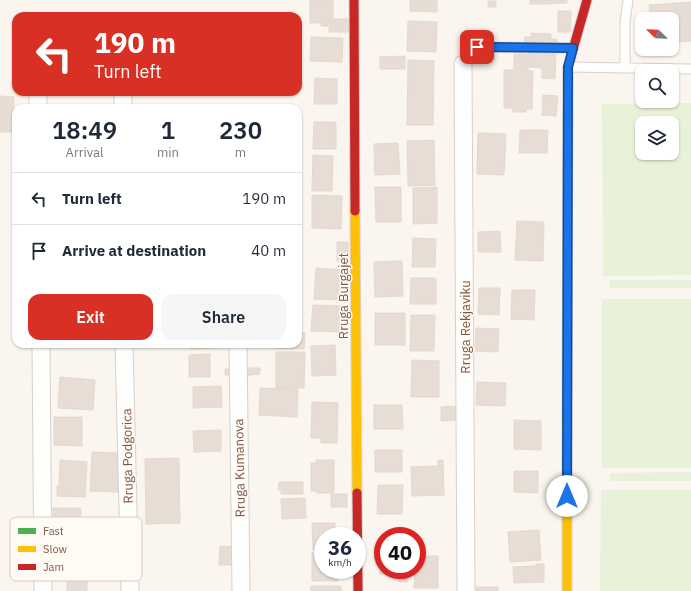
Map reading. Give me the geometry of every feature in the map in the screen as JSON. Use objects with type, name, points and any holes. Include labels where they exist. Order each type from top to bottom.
[{"type":"street","name":"Rruga Burgajet","points":[[354,0],[358,591]]},
{"type":"street","points":[[567,591],[568,67],[587,0]]},
{"type":"street","name":"Rruga Rekjaviku","points":[[464,64],[466,591]]},
{"type":"street","points":[[41,348],[42,517]]},
{"type":"street","name":"Rruga Podgorica","points":[[124,348],[128,517]]},
{"type":"street","name":"Rruga Kumanova","points":[[238,348],[240,591]]},
{"type":"street","points":[[43,581],[43,591]]},
{"type":"street","name":"Rruga Podgorica","points":[[130,581],[130,591]]},
{"type":"lane","points":[[625,68],[625,22],[628,0]]},
{"type":"lane","points":[[477,47],[573,48]]},
{"type":"lane","points":[[568,67],[691,69]]},
{"type":"green space","points":[[679,103],[691,103],[691,275],[603,276],[602,104],[635,104],[635,108],[679,108]]},
{"type":"green space","points":[[610,280],[691,280],[691,288],[610,288]]},
{"type":"green space","points":[[602,299],[691,299],[691,468],[602,468]]},
{"type":"green space","points":[[691,472],[691,481],[610,481],[610,473]]},
{"type":"green space","points":[[601,490],[691,490],[691,591],[600,591]]},
{"type":"building","points":[[310,0],[333,0],[333,19],[349,19],[349,32],[329,32],[329,26],[321,26],[321,23],[310,23]]},
{"type":"building","points":[[410,0],[437,0],[437,12],[410,11]]},
{"type":"building","points":[[530,0],[543,0],[543,4],[530,4]]},
{"type":"building","points":[[543,0],[567,0],[567,3],[544,4]]},
{"type":"building","points":[[488,1],[496,1],[496,7],[488,7]]},
{"type":"building","points":[[691,2],[691,41],[679,42],[679,12],[650,12],[649,5]]},
{"type":"building","points":[[558,11],[571,11],[570,32],[558,32]]},
{"type":"building","points":[[408,21],[437,22],[436,52],[407,51]]},
{"type":"building","points":[[531,33],[551,34],[551,39],[557,39],[557,45],[524,44],[525,37],[531,37]]},
{"type":"building","points":[[311,37],[343,38],[342,62],[310,61]]},
{"type":"building","points":[[529,53],[556,54],[555,79],[542,78],[542,68],[529,67]]},
{"type":"building","points":[[483,54],[494,55],[494,60],[483,60]]},
{"type":"building","points":[[514,54],[528,54],[528,71],[533,71],[532,109],[527,109],[526,112],[513,112],[513,108],[504,108],[504,70],[514,70]]},
{"type":"building","points":[[405,56],[405,69],[380,69],[380,57]]},
{"type":"building","points":[[408,60],[434,61],[433,125],[407,125]]},
{"type":"building","points":[[315,78],[337,79],[337,104],[314,104]]},
{"type":"building","points":[[543,95],[558,96],[556,116],[542,115]]},
{"type":"building","points":[[0,96],[14,97],[14,104],[12,104],[12,132],[0,132]]},
{"type":"building","points":[[314,122],[336,122],[336,149],[313,149]]},
{"type":"building","points":[[520,130],[548,130],[547,153],[519,153]]},
{"type":"building","points":[[478,133],[506,134],[504,175],[477,174]]},
{"type":"building","points":[[434,140],[435,185],[408,186],[407,141]]},
{"type":"building","points":[[398,143],[400,174],[375,175],[374,144]]},
{"type":"building","points":[[313,155],[333,156],[332,191],[312,191]]},
{"type":"building","points":[[375,187],[401,187],[401,222],[376,222]]},
{"type":"building","points":[[437,187],[437,223],[413,224],[413,188]]},
{"type":"building","points":[[312,195],[342,196],[341,229],[312,228]]},
{"type":"building","points":[[517,221],[544,222],[543,261],[515,260]]},
{"type":"building","points":[[500,231],[501,252],[478,252],[478,232]]},
{"type":"building","points":[[413,238],[436,239],[435,267],[412,267]]},
{"type":"building","points":[[337,242],[348,242],[348,261],[337,261]]},
{"type":"building","points":[[402,261],[403,296],[375,297],[374,262]]},
{"type":"building","points":[[316,268],[343,270],[342,300],[314,299]]},
{"type":"building","points":[[411,278],[436,278],[436,304],[410,304]]},
{"type":"building","points":[[479,288],[500,288],[499,315],[478,314]]},
{"type":"building","points":[[512,290],[535,290],[534,320],[511,319]]},
{"type":"building","points":[[313,305],[341,306],[339,332],[311,331]]},
{"type":"building","points":[[375,313],[405,313],[405,345],[375,345]]},
{"type":"building","points":[[411,315],[435,315],[434,351],[410,351]]},
{"type":"building","points":[[476,328],[499,329],[498,352],[475,351]]},
{"type":"building","points":[[302,333],[305,333],[304,349],[274,348],[302,348]]},
{"type":"building","points":[[335,345],[336,375],[312,376],[311,346]]},
{"type":"building","points":[[191,348],[212,348],[191,349]]},
{"type":"building","points":[[276,352],[305,352],[304,388],[276,388]]},
{"type":"building","points":[[210,354],[210,377],[189,377],[189,355]]},
{"type":"building","points":[[412,360],[439,361],[439,397],[411,397]]},
{"type":"building","points":[[243,368],[260,368],[260,374],[243,376]]},
{"type":"building","points":[[225,369],[234,369],[234,375],[225,375]]},
{"type":"building","points":[[60,377],[95,380],[93,410],[58,408]]},
{"type":"building","points":[[477,382],[506,383],[505,406],[476,405]]},
{"type":"building","points":[[221,386],[222,407],[193,408],[193,387]]},
{"type":"building","points":[[260,388],[298,389],[297,417],[259,415]]},
{"type":"building","points":[[312,402],[338,403],[337,443],[321,443],[321,438],[311,438]]},
{"type":"building","points":[[374,405],[402,405],[403,429],[374,429]]},
{"type":"building","points":[[460,406],[461,420],[441,421],[441,407]]},
{"type":"building","points":[[54,417],[82,417],[82,446],[54,445]]},
{"type":"building","points":[[514,420],[541,421],[541,450],[514,449]]},
{"type":"building","points":[[221,430],[221,451],[194,452],[193,431]]},
{"type":"building","points":[[375,450],[402,450],[402,472],[375,472]]},
{"type":"building","points":[[92,452],[120,453],[118,492],[90,491]]},
{"type":"building","points":[[179,458],[180,523],[146,524],[145,459]]},
{"type":"building","points":[[60,460],[87,462],[85,497],[57,496]]},
{"type":"building","points":[[316,460],[334,460],[334,493],[316,493],[317,491],[311,491],[311,463],[316,463]]},
{"type":"building","points":[[438,460],[443,460],[444,495],[412,496],[411,467],[438,466]]},
{"type":"building","points":[[514,471],[538,471],[538,493],[514,492]]},
{"type":"building","points":[[279,482],[303,482],[303,494],[281,494],[281,490],[278,490]]},
{"type":"building","points":[[378,485],[403,485],[402,514],[377,514]]},
{"type":"building","points":[[331,494],[347,494],[347,507],[331,507]]},
{"type":"building","points":[[305,498],[306,518],[282,519],[281,499]]},
{"type":"building","points":[[53,508],[81,508],[81,517],[53,517]]},
{"type":"building","points":[[312,523],[335,523],[335,527],[314,527],[313,550]]},
{"type":"building","points":[[539,530],[541,560],[510,562],[508,532]]},
{"type":"building","points":[[220,546],[237,547],[236,565],[219,565]]},
{"type":"building","points":[[312,553],[314,553],[314,579],[338,579],[338,581],[312,581]]},
{"type":"building","points":[[426,556],[438,556],[438,588],[414,588],[414,579],[426,579]]},
{"type":"building","points":[[536,564],[544,564],[544,582],[514,583],[513,567],[536,566]]},
{"type":"building","points":[[399,579],[407,579],[407,582],[399,582]]},
{"type":"building","points":[[67,581],[87,581],[87,591],[67,591]]},
{"type":"building","points":[[311,586],[341,586],[341,591],[311,591]]},
{"type":"building","points":[[476,587],[498,587],[498,591],[476,591]]},
{"type":"traffic: fast","points":[[567,418],[568,78]]},
{"type":"traffic: slow","points":[[355,211],[357,493]]},
{"type":"traffic: slow","points":[[567,418],[567,591]]},
{"type":"traffic: jam","points":[[354,0],[355,211]]},
{"type":"traffic: jam","points":[[568,78],[568,67],[587,0]]},
{"type":"traffic: jam","points":[[357,493],[358,591]]},
{"type":"route","points":[[477,47],[573,48],[568,67],[567,496]]}]
